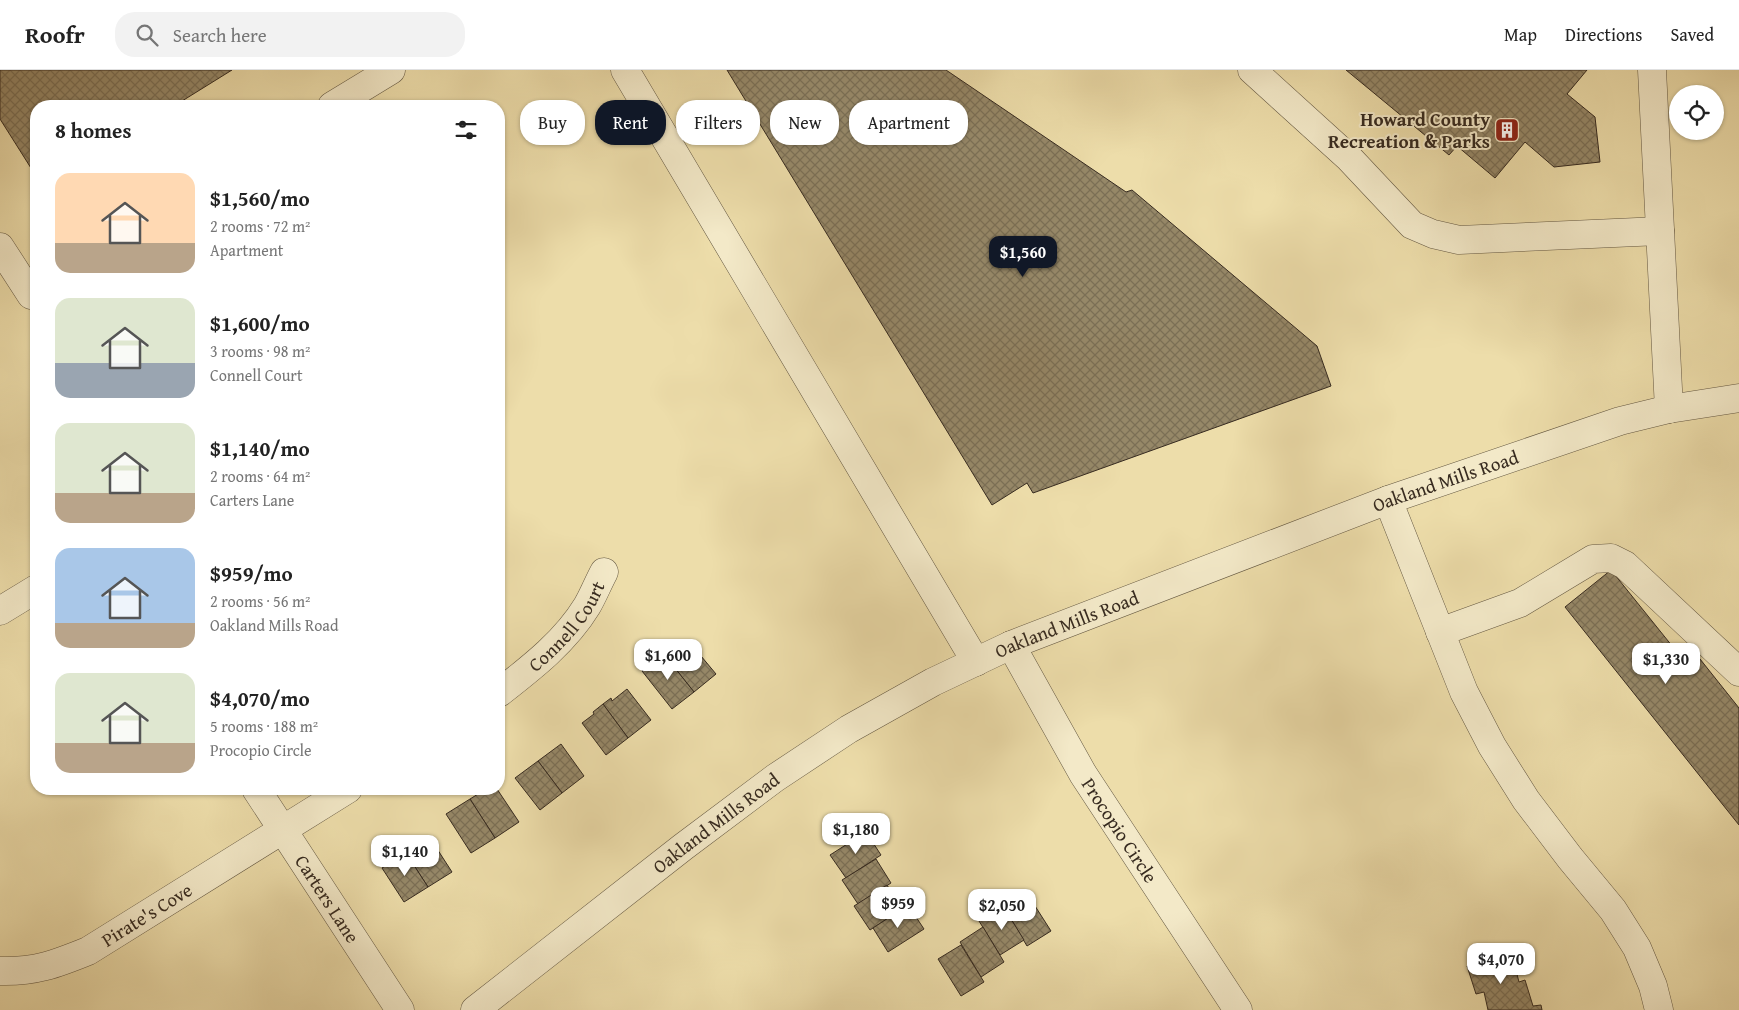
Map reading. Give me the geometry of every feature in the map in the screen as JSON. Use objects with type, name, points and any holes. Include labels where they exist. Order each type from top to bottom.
[{"type":"street","points":[[342,100],[390,70]]},
{"type":"street","points":[[625,70],[976,662]]},
{"type":"street","points":[[1252,70],[1349,158],[1412,225],[1433,234],[1459,240],[1660,230]]},
{"type":"street","points":[[1652,70],[1669,409]]},
{"type":"street","points":[[0,247],[30,295]]},
{"type":"street","name":"Oakland Mills Road","points":[[474,1010],[683,847],[775,778],[849,729],[933,682],[1011,645],[1388,500],[1620,422],[1669,409],[1739,398]]},
{"type":"street","points":[[1388,500],[1464,692],[1492,746],[1526,800],[1613,910],[1637,948],[1653,986],[1659,1010]]},
{"type":"street","points":[[1440,632],[1520,602],[1593,559],[1611,558],[1625,565],[1739,672]]},
{"type":"street","name":"Connell Court","points":[[505,688],[561,640],[587,606],[604,572]]},
{"type":"street","points":[[0,611],[30,593]]},
{"type":"street","name":"Procopio Circle","points":[[1011,645],[1083,774],[1238,1010]]},
{"type":"street","name":"Carters Lane","points":[[260,795],[400,1010]]},
{"type":"street","points":[[282,830],[338,795]]},
{"type":"street","name":"Pirate's Cove","points":[[0,971],[22,972],[53,965],[88,951],[282,830]]},
{"type":"building","points":[[0,70],[232,70],[184,100],[30,100],[30,166],[0,119]]},
{"type":"building","points":[[727,70],[946,70],[1126,192],[1132,190],[1317,346],[1331,386],[1033,493],[1027,483],[992,505],[773,145],[839,145],[839,100],[770,100],[770,141],[760,124],[760,100],[745,100]]},
{"type":"building","name":"Howard County Recreation & Parks","points":[[1346,70],[1587,70],[1567,94],[1595,117],[1600,162],[1554,167],[1525,142],[1495,178],[1457,146],[1449,155]]},
{"type":"building","points":[[1611,570],[1689,667],[1700,659],[1739,708],[1739,825],[1565,607]]},
{"type":"building","points":[[691,644],[716,674],[694,692],[669,661]]},
{"type":"building","points":[[663,653],[694,692],[672,709],[642,671]]},
{"type":"building","points":[[627,689],[651,720],[628,738],[603,704],[611,698],[612,701]]},
{"type":"building","points":[[603,704],[628,738],[606,755],[582,723]]},
{"type":"building","points":[[561,744],[584,776],[562,793],[538,761]]},
{"type":"building","points":[[538,761],[562,793],[540,810],[515,778]]},
{"type":"building","points":[[476,795],[501,795],[519,822],[495,838],[470,799]]},
{"type":"building","points":[[470,799],[495,838],[471,853],[446,814]]},
{"type":"building","points":[[866,832],[881,855],[846,878],[830,855]]},
{"type":"building","points":[[430,838],[452,872],[428,887],[406,853]]},
{"type":"building","points":[[406,853],[428,887],[404,902],[382,868]]},
{"type":"building","points":[[876,859],[891,883],[858,904],[842,880]]},
{"type":"building","points":[[887,885],[902,909],[870,930],[854,906]]},
{"type":"building","points":[[1028,895],[1051,931],[1027,946],[1005,909]]},
{"type":"building","points":[[908,905],[924,929],[888,952],[873,928]]},
{"type":"building","points":[[1003,906],[1024,940],[1000,955],[979,921]]},
{"type":"building","points":[[983,927],[1004,962],[981,977],[960,942]]},
{"type":"building","points":[[961,945],[984,982],[961,996],[938,959]]},
{"type":"building","points":[[1512,955],[1519,982],[1525,980],[1533,1006],[1541,1005],[1542,1010],[1488,1010],[1484,992],[1476,994],[1467,966]]},
{"type":"place","name":"Howard County Recreation & Parks","points":[[1507,130]]}]
